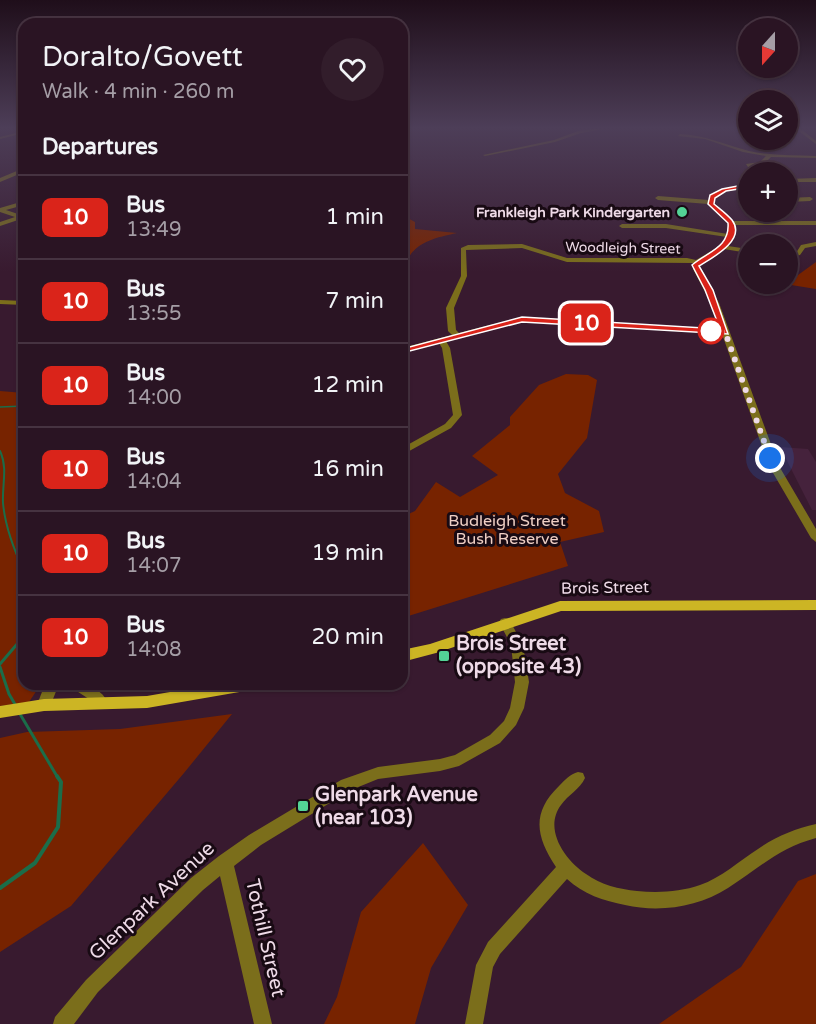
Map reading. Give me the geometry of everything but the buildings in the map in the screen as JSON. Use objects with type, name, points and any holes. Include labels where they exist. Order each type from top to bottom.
[{"type":"main road","name":"Brois Street","points":[[408,655],[431,649],[549,608],[574,604],[816,605]]},
{"type":"main road","points":[[7,711],[37,706],[98,703],[120,705],[216,690]]},
{"type":"street","points":[[798,181],[816,180]]},
{"type":"street","points":[[710,202],[712,197],[721,191],[738,188]]},
{"type":"street","points":[[658,198],[710,202]]},
{"type":"street","points":[[798,200],[810,199]]},
{"type":"street","points":[[710,202],[713,208],[731,223],[816,223]]},
{"type":"street","points":[[0,210],[18,205]]},
{"type":"street","points":[[0,210],[18,217]]},
{"type":"street","points":[[0,224],[18,219]]},
{"type":"street","points":[[731,223],[732,230],[724,247],[697,262],[696,269],[709,290],[774,466],[816,538]]},
{"type":"street","points":[[622,226],[666,226],[730,236]]},
{"type":"street","points":[[798,254],[803,246],[816,244]]},
{"type":"street","name":"Woodleigh Street","points":[[457,335],[452,331],[450,308],[464,276],[462,250],[471,246],[522,246],[567,260],[697,262]]},
{"type":"street","points":[[724,247],[738,249]]},
{"type":"street","points":[[0,302],[18,303]]},
{"type":"street","points":[[408,348],[522,320],[725,332]]},
{"type":"street","points":[[408,449],[448,426],[458,415],[446,348],[441,340]]},
{"type":"street","name":"Glenpark Avenue","points":[[62,1024],[92,986],[197,884],[225,861],[346,785],[378,773],[440,765],[459,760],[495,739],[509,725],[517,708],[522,682],[517,645],[505,622]]},
{"type":"street","points":[[37,706],[48,690]]},
{"type":"street","points":[[85,690],[99,699],[98,703]]},
{"type":"street","points":[[578,778],[558,796],[548,811],[546,831],[553,850],[565,869],[594,888],[624,899],[658,901],[687,897],[711,888],[793,837],[816,831]]},
{"type":"street","name":"Tothill Street","points":[[225,861],[263,1024]]},
{"type":"street","points":[[474,1024],[485,965],[494,948],[565,869]]},
{"type":"shaded area","points":[[780,447],[808,449],[816,462],[816,510],[812,510]]},
{"type":"green space","points":[[408,218],[415,222],[415,229],[457,233],[421,245],[408,259]]},
{"type":"green space","points":[[816,262],[816,289],[798,286],[798,275]]},
{"type":"green space","name":"Budleigh Street Bush Reserve","points":[[566,374],[588,375],[597,380],[587,438],[558,474],[565,493],[599,511],[604,532],[560,542],[568,566],[408,616],[408,514],[415,511],[436,482],[460,497],[498,475],[472,456],[510,425],[510,417],[539,385]]},
{"type":"green space","points":[[0,391],[18,392],[18,690],[37,690],[29,702],[0,706]]},
{"type":"green space","points":[[232,714],[71,906],[0,952],[0,738],[27,732],[120,729]]},
{"type":"green space","points":[[423,843],[468,905],[431,968],[415,1024],[324,1024],[337,997],[361,912]]},
{"type":"green space","points":[[816,874],[816,1024],[659,1024],[741,967],[798,881]]},
{"type":"waterway","points":[[0,407],[18,406]]},
{"type":"waterway","points":[[0,451],[4,464],[3,503],[18,557]]},
{"type":"waterway","points":[[0,664],[18,643]]},
{"type":"waterway","points":[[0,667],[9,694],[16,706]]},
{"type":"waterway","points":[[20,714],[58,778]]},
{"type":"waterway","points":[[0,888],[35,863],[58,827],[61,782],[57,776]]},
{"type":"bus line","name":"10","points":[[408,348],[510,321],[522,320],[725,332],[709,290],[695,265],[722,249],[732,232],[731,223],[713,208],[710,202],[712,197],[718,192],[738,188]]},
{"type":"place","name":"Frankleigh Park Kindergarten","points":[[682,212]]},
{"type":"place","name":"Brois Street (opposite 43)","points":[[444,656]]},
{"type":"place","name":"Glenpark Avenue (near 103)","points":[[303,806]]},
{"type":"route","points":[[711,331],[725,332],[770,458]]}]
